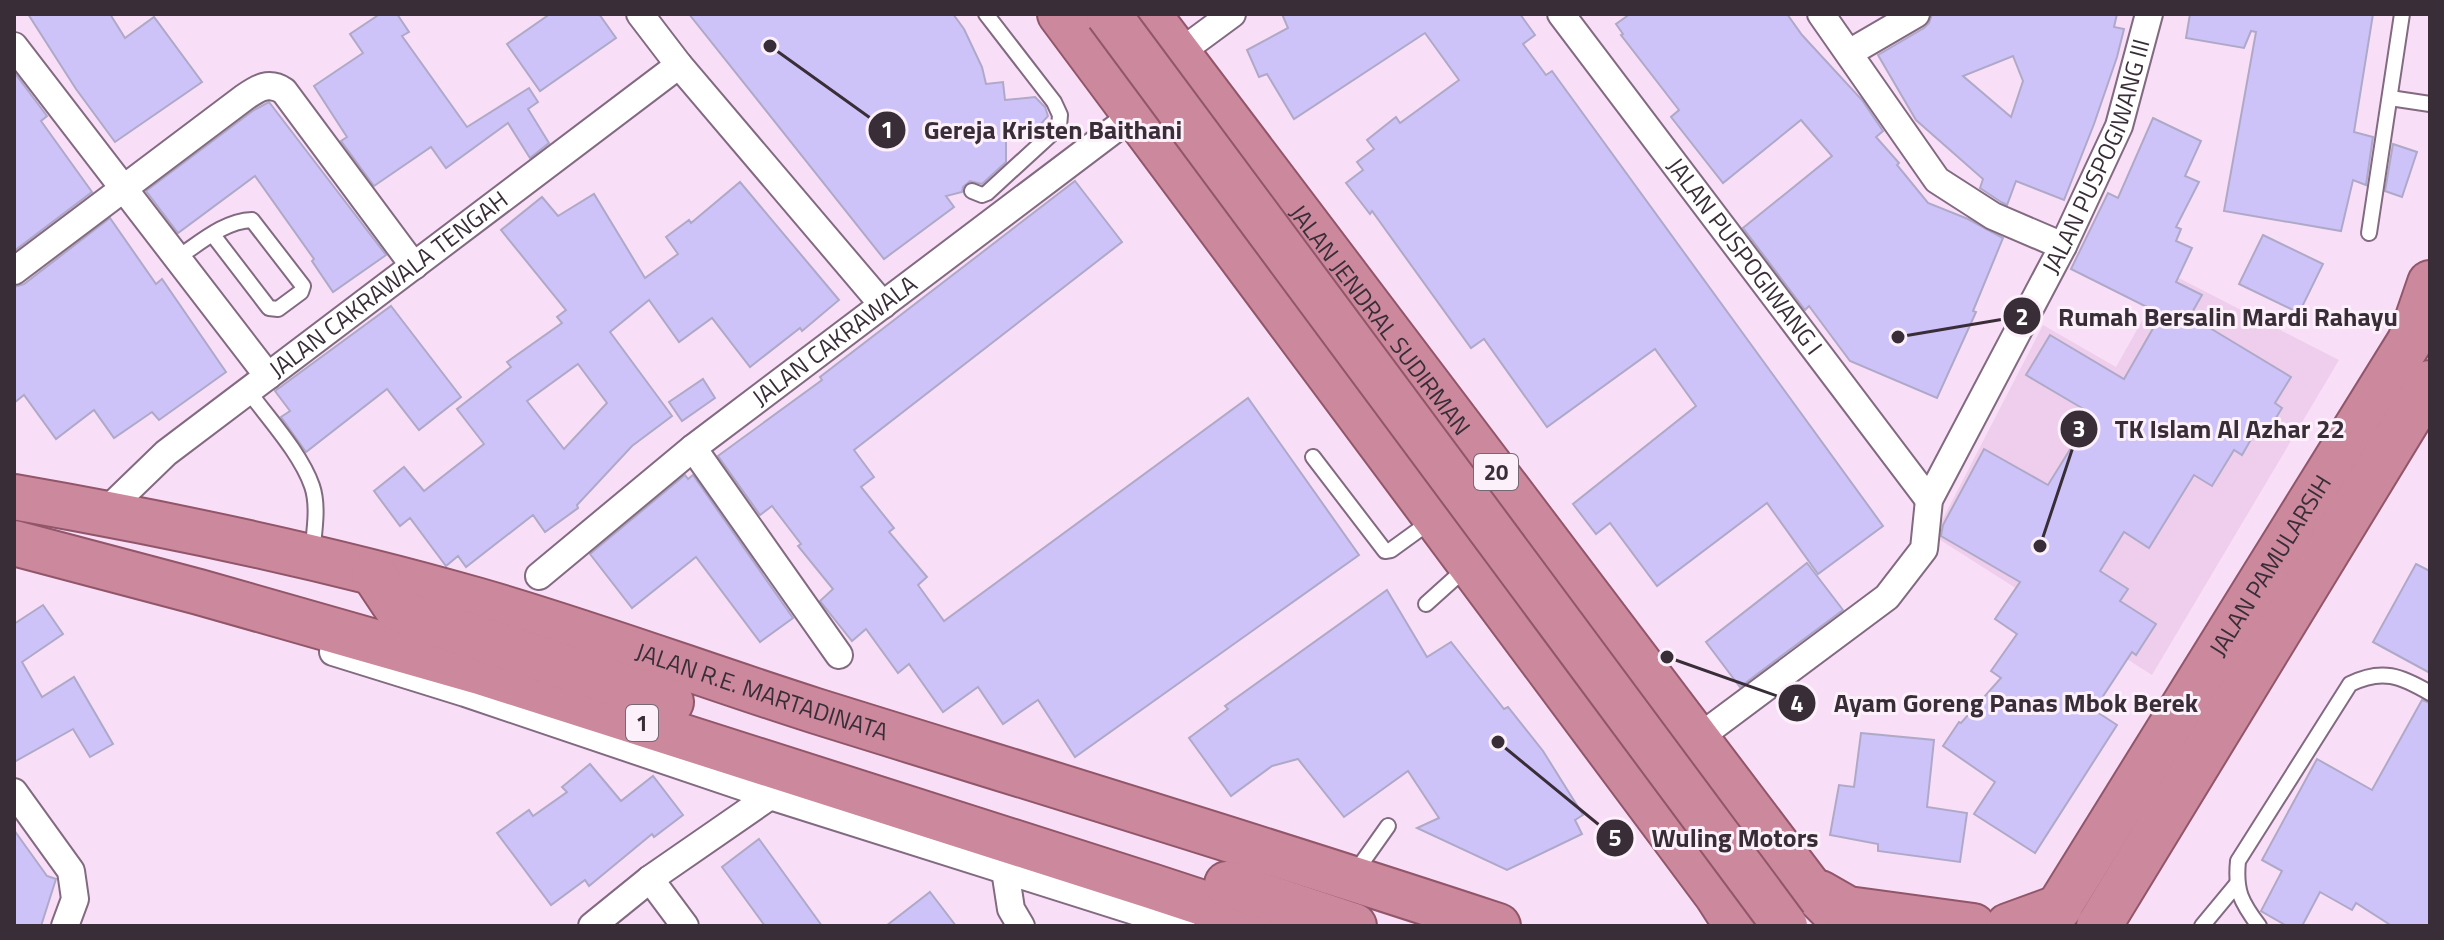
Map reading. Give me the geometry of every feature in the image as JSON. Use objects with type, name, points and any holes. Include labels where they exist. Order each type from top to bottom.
[{"type":"highway","points":[[1060,14],[1634,786],[1721,916]]},
{"type":"highway","name":"20","points":[[1108,14],[1785,926]]},
{"type":"highway","name":"JALAN JENDRAL SUDIRMAN","points":[[1148,14],[1808,886],[1848,926]]},
{"type":"highway","name":"JALAN PAMULARSIH","points":[[2053,917],[2410,341],[2430,283]]},
{"type":"highway","name":"JALAN PAMULARSIH","points":[[2100,925],[2430,383]]},
{"type":"highway","name":"JALAN R.E. MARTADINATA","points":[[18,494],[312,559],[478,601],[1494,925]]},
{"type":"highway","name":"1","points":[[20,550],[283,616],[480,672],[1136,881],[1263,926]]},
{"type":"highway","name":"1","points":[[374,574],[396,607],[417,618],[1354,926]]},
{"type":"highway","points":[[1808,886],[1848,909],[1973,926]]},
{"type":"highway","points":[[2008,926],[2053,917]]},
{"type":"street","points":[[640,14],[679,65],[883,305]]},
{"type":"street","points":[[1179,53],[1232,14]]},
{"type":"street","name":"JALAN PUSPOGIWANG I","points":[[1561,14],[1929,500]]},
{"type":"street","points":[[1821,14],[1937,180],[1993,216],[2063,246]]},
{"type":"street","points":[[1849,53],[1916,14]]},
{"type":"street","name":"JALAN PUSPOGIWANG III","points":[[1634,786],[1887,597],[1924,549],[1929,500],[2063,246],[2119,126],[2149,14]]},
{"type":"street","points":[[14,46],[177,258],[258,384]]},
{"type":"street","name":"JALAN CAKRAWALA TENGAH","points":[[105,512],[166,453],[679,65]]},
{"type":"street","points":[[14,271],[245,97],[261,87],[276,86],[284,91],[414,266]]},
{"type":"street","name":"JALAN CAKRAWALA","points":[[539,576],[693,448],[1135,114]]},
{"type":"street","points":[[693,448],[839,655]]},
{"type":"street","points":[[283,616],[310,643],[323,649],[465,693],[770,796],[1182,926]]},
{"type":"street","points":[[14,792],[71,871],[75,899],[65,926]]},
{"type":"street","points":[[592,926],[650,879],[770,796]]},
{"type":"street","points":[[1005,870],[1011,909],[1021,926]]},
{"type":"street","points":[[650,879],[685,926]]},
{"type":"lane","points":[[972,191],[982,195],[987,193],[1059,127],[1060,115],[1054,102],[986,14]]},
{"type":"lane","points":[[2369,233],[2402,14]]},
{"type":"lane","points":[[2390,98],[2430,104]]},
{"type":"lane","points":[[177,258],[213,235],[237,221],[252,220],[303,286],[301,292],[278,309],[269,308],[213,235]]},
{"type":"lane","points":[[258,384],[312,487],[315,525],[312,559]]},
{"type":"lane","points":[[1313,457],[1385,551],[1391,550],[1434,518]]},
{"type":"lane","points":[[1426,604],[1469,565]]},
{"type":"lane","points":[[2259,926],[2245,908],[2236,885],[2238,861],[2350,684],[2374,675],[2388,675],[2404,677],[2430,693]]},
{"type":"lane","points":[[1352,878],[1388,826]]},
{"type":"lane","points":[[2202,926],[2236,885]]},
{"type":"shaded area","points":[[2169,273],[2339,360],[2152,675],[1934,536],[2043,325],[2116,367]]},
{"type":"building","points":[[28,14],[110,14],[125,38],[154,17],[202,82],[115,142],[76,89]]},
{"type":"building","points":[[380,14],[397,14],[409,32],[402,36],[467,127],[529,88],[538,102],[528,109],[549,143],[530,158],[508,123],[446,168],[431,147],[374,186],[341,141],[347,137],[314,86],[363,53],[350,34]]},
{"type":"building","points":[[550,14],[599,14],[616,38],[540,91],[507,44]]},
{"type":"building","points":[[689,14],[953,14],[964,29],[982,67],[986,84],[1003,82],[1005,100],[1035,97],[1045,107],[1048,116],[1040,125],[1006,129],[1006,162],[982,184],[970,181],[962,192],[946,196],[954,207],[884,259]]},
{"type":"building","points":[[1282,14],[1520,14],[1535,35],[1523,44],[1546,75],[1552,71],[1883,526],[1818,574],[1767,503],[1657,586],[1610,523],[1596,534],[1573,504],[1696,406],[1655,349],[1547,427],[1484,339],[1471,348],[1372,211],[1370,214],[1346,183],[1363,170],[1357,162],[1374,149],[1367,140],[1396,117],[1400,123],[1459,80],[1425,33],[1294,119],[1267,74],[1259,77],[1247,50],[1288,28]]},
{"type":"building","points":[[1630,14],[1787,14],[1802,35],[1862,100],[1883,131],[1876,137],[1928,203],[1968,219],[2003,238],[1973,311],[1976,312],[1937,398],[1850,361],[1809,306],[1805,310],[1743,228],[1832,156],[1801,120],[1723,183],[1671,117],[1679,110],[1621,35],[1616,24]]},
{"type":"building","points":[[1932,14],[2117,14],[2114,27],[2124,29],[2117,57],[2064,200],[2016,181],[2007,205],[2001,202],[1980,188],[1983,179],[1916,120],[1878,55],[1929,23]],"holes":[[[2013,56],[2023,81],[2011,117],[1963,76]]]},
{"type":"building","points":[[2190,14],[2373,14],[2354,132],[2373,137],[2366,185],[2353,180],[2341,231],[2224,211],[2256,32],[2251,31],[2244,48],[2186,38]]},
{"type":"building","points":[[14,72],[47,116],[41,121],[92,192],[14,251]]},
{"type":"building","points":[[269,102],[386,255],[333,292],[312,261],[314,259],[255,176],[178,233],[146,191]]},
{"type":"building","points":[[2153,118],[2201,141],[2185,176],[2199,182],[2176,227],[2181,229],[2176,241],[2192,248],[2176,282],[2202,295],[2190,316],[2291,377],[2275,403],[2282,408],[2266,434],[2257,429],[2242,455],[2234,450],[2212,486],[2194,475],[2149,548],[2124,532],[2100,571],[2128,589],[2120,601],[2156,624],[2136,655],[2132,652],[2094,710],[2117,725],[2035,853],[1974,814],[1995,782],[1943,746],[1959,722],[2001,678],[1991,671],[2017,634],[1995,619],[2020,582],[1941,536],[1943,525],[1984,449],[2048,485],[2092,414],[2026,375],[2050,335],[2124,379],[2159,318],[2152,314],[2153,310],[2071,269],[2108,193],[2118,198]]},
{"type":"building","points":[[2393,144],[2417,152],[2402,197],[2385,191]]},
{"type":"building","points":[[1075,181],[1122,242],[854,450],[874,477],[861,487],[894,528],[889,532],[927,577],[918,585],[944,621],[1248,398],[1359,555],[1075,757],[1038,700],[1003,724],[978,687],[943,712],[909,664],[898,673],[866,629],[852,641],[820,601],[833,589],[798,546],[801,544],[772,506],[760,515],[718,456],[822,380],[820,377]]},
{"type":"building","points":[[740,182],[839,300],[802,331],[800,328],[750,367],[712,318],[679,342],[649,300],[610,332],[672,416],[632,446],[577,505],[578,508],[545,532],[533,515],[466,567],[458,556],[446,566],[410,518],[400,526],[374,491],[404,467],[424,491],[484,444],[457,409],[511,367],[507,362],[562,323],[557,317],[566,310],[501,230],[542,197],[558,216],[594,194],[645,278],[678,254],[666,237],[689,220],[691,223]],"holes":[[[578,364],[607,403],[564,449],[527,401]]]},
{"type":"building","points":[[110,218],[156,284],[162,279],[226,372],[159,420],[152,412],[114,438],[94,410],[56,439],[24,395],[14,403],[14,287],[24,284]]},
{"type":"building","points":[[2263,235],[2323,264],[2299,313],[2239,284]]},
{"type":"building","points":[[391,306],[461,397],[419,430],[387,389],[306,452],[281,417],[290,411],[275,391]]},
{"type":"building","points":[[703,379],[715,398],[682,421],[669,402]]},
{"type":"building","points":[[685,475],[688,479],[693,475],[793,618],[760,642],[696,557],[632,608],[590,554]]},
{"type":"building","points":[[1807,563],[1843,610],[1740,687],[1706,642]]},
{"type":"building","points":[[2416,564],[2430,571],[2430,673],[2373,642]]},
{"type":"building","points":[[1387,590],[1427,657],[1451,642],[1504,709],[1508,707],[1543,751],[1583,815],[1575,820],[1582,834],[1507,870],[1417,828],[1439,818],[1408,771],[1344,817],[1298,759],[1272,766],[1231,796],[1189,738],[1228,709],[1225,706]]},
{"type":"building","points":[[43,605],[63,634],[22,662],[42,697],[74,677],[113,744],[90,757],[73,729],[14,762],[14,624]]},
{"type":"building","points":[[2422,700],[2430,703],[2430,926],[2392,926],[2356,903],[2352,910],[2320,892],[2302,926],[2287,926],[2261,911],[2282,871],[2262,860],[2317,759],[2372,790]]},
{"type":"building","points":[[1861,733],[1934,740],[1927,807],[1967,813],[1960,862],[1878,851],[1878,844],[1830,835],[1839,785],[1854,787]]},
{"type":"building","points":[[590,764],[621,801],[653,776],[683,815],[654,837],[652,834],[589,886],[585,880],[551,905],[497,833],[529,810],[533,816],[567,792],[562,787]]},
{"type":"building","points":[[14,830],[47,876],[56,879],[41,926],[14,926]]},
{"type":"building","points":[[759,839],[822,926],[765,926],[722,867]]},
{"type":"building","points":[[930,892],[956,926],[886,926]]},
{"type":"place","name":"Gereja Kristen Baithani","points":[[770,46]]},
{"type":"place","name":"Rumah Bersalin Mardi Rahayu","points":[[1898,337]]},
{"type":"place","name":"TK Islam Al Azhar 22","points":[[2040,546]]},
{"type":"place","name":"Ayam Goreng Panas Mbok Berek","points":[[1667,657]]},
{"type":"place","name":"Wuling Motors","points":[[1498,742]]}]
